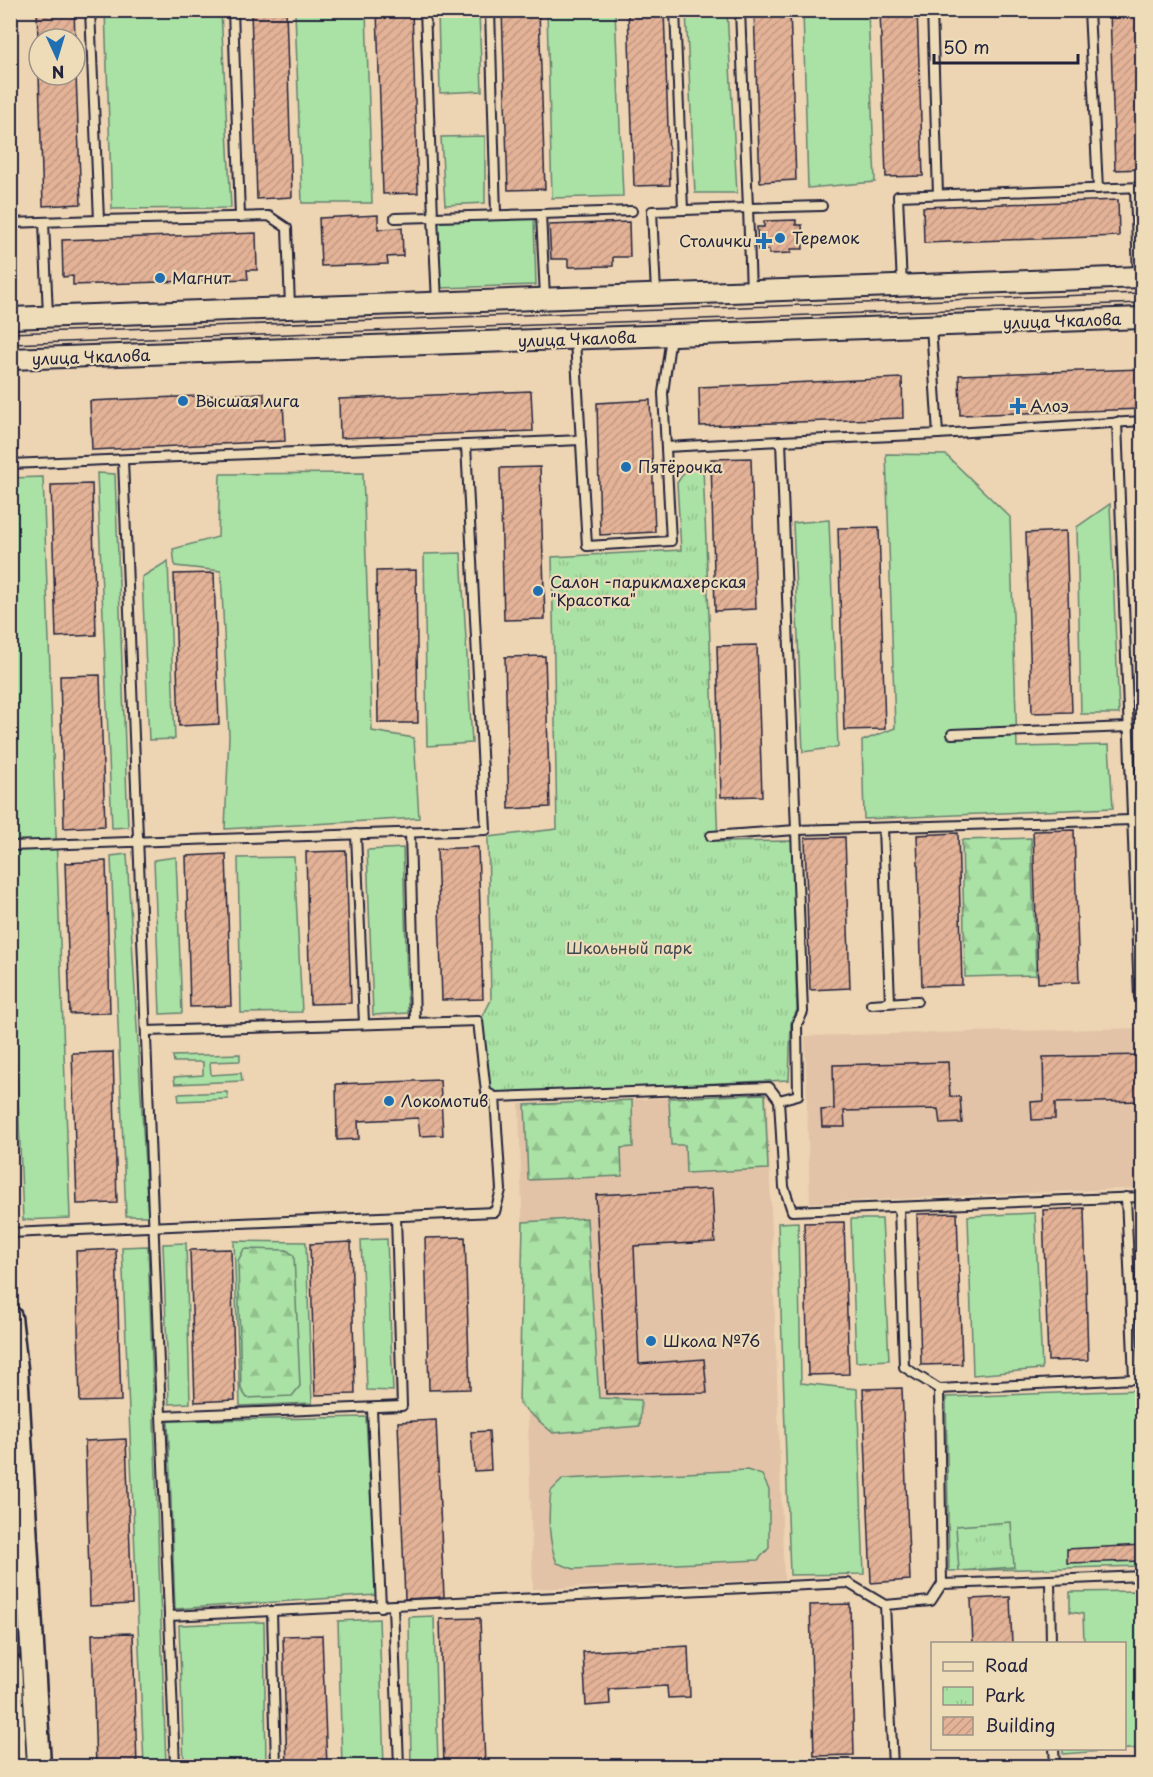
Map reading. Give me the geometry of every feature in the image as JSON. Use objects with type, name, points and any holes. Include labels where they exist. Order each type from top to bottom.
[{"type":"main road","points":[[10,1317],[16,1369],[39,1767]]},
{"type":"main road","points":[[10,1665],[15,1767]]},
{"type":"street","points":[[10,318],[1140,277]]},
{"type":"street","name":"улица Чкалова","points":[[10,359],[1143,318]]},
{"type":"lane","points":[[90,10],[99,220]]},
{"type":"lane","points":[[233,10],[240,217]]},
{"type":"lane","points":[[425,10],[437,302]]},
{"type":"lane","points":[[490,10],[496,215]]},
{"type":"lane","points":[[675,10],[683,210]]},
{"type":"lane","points":[[740,10],[751,291]]},
{"type":"lane","points":[[932,10],[938,194]]},
{"type":"lane","points":[[1089,10],[1098,189]]},
{"type":"lane","points":[[902,286],[898,196],[938,194],[1139,188],[1140,277]]},
{"type":"lane","points":[[656,295],[652,211],[822,206]]},
{"type":"lane","points":[[394,218],[632,211]]},
{"type":"lane","points":[[541,214],[545,299]]},
{"type":"lane","points":[[10,223],[269,216],[287,228],[290,308]]},
{"type":"lane","points":[[44,222],[48,316]]},
{"type":"lane","points":[[930,326],[938,434]]},
{"type":"lane","points":[[575,339],[587,546],[671,541],[663,393],[670,336]]},
{"type":"lane","points":[[666,447],[938,434],[1143,421]]},
{"type":"lane","points":[[1117,422],[1139,997]]},
{"type":"lane","points":[[10,464],[581,440]]},
{"type":"lane","points":[[779,1100],[798,1095],[797,1024],[802,1012],[781,441]]},
{"type":"lane","points":[[10,846],[486,830],[466,445]]},
{"type":"lane","points":[[123,460],[136,841],[155,1227],[175,1767]]},
{"type":"lane","points":[[952,734],[1129,727]]},
{"type":"lane","points":[[711,836],[796,830],[1132,820]]},
{"type":"lane","points":[[883,828],[890,1002]]},
{"type":"lane","points":[[410,832],[415,1021]]},
{"type":"lane","points":[[356,834],[364,1023]]},
{"type":"lane","points":[[871,1004],[917,1001]]},
{"type":"lane","points":[[146,1031],[415,1021],[478,1021],[486,1092],[495,1097],[769,1087],[779,1100],[784,1187],[792,1211],[1143,1197]]},
{"type":"lane","points":[[10,1233],[495,1212],[501,1190],[495,1097]]},
{"type":"lane","points":[[1126,1197],[1134,1379]]},
{"type":"lane","points":[[899,1207],[904,1367],[939,1389],[1134,1379],[1143,1383]]},
{"type":"lane","points":[[162,1416],[402,1406],[396,1217]]},
{"type":"lane","points":[[170,1616],[848,1583],[885,1605],[932,1601],[942,1584],[939,1389]]},
{"type":"lane","points":[[372,1409],[381,1607]]},
{"type":"lane","points":[[942,1584],[1143,1576]]},
{"type":"lane","points":[[1050,1580],[1052,1642]]},
{"type":"lane","points":[[885,1605],[892,1767]]},
{"type":"lane","points":[[393,1606],[399,1767]]},
{"type":"lane","points":[[272,1611],[276,1767]]},
{"type":"lane","points":[[1054,1750],[1055,1767]]},
{"type":"shaded area","points":[[1142,1028],[1142,1188],[810,1203],[805,1036]]},
{"type":"shaded area","name":"Школа №76","points":[[767,1094],[784,1579],[533,1589],[519,1104]]},
{"type":"green space","points":[[105,11],[221,11],[231,208],[112,209]]},
{"type":"green space","points":[[295,11],[366,11],[372,203],[302,203]]},
{"type":"green space","points":[[438,11],[479,11],[482,91],[440,93]]},
{"type":"green space","points":[[547,11],[615,11],[623,196],[552,198]]},
{"type":"green space","points":[[686,11],[727,11],[737,193],[695,193]]},
{"type":"green space","points":[[803,11],[868,11],[875,182],[808,188]]},
{"type":"green space","points":[[485,136],[485,203],[445,205],[441,137]]},
{"type":"green space","points":[[534,219],[536,285],[441,288],[438,222]]},
{"type":"green space","points":[[886,454],[946,455],[1010,517],[1017,747],[1109,745],[1113,808],[864,819],[862,741],[895,728]]},
{"type":"green space","name":"Школьный парк","points":[[703,467],[718,842],[792,841],[797,1010],[791,1023],[789,1080],[503,1093],[489,1090],[482,1018],[491,1000],[488,837],[557,829],[552,557],[681,550],[677,483],[685,471]]},
{"type":"green space","points":[[97,473],[115,474],[128,827],[112,828]]},
{"type":"green space","points":[[363,473],[372,731],[414,738],[419,818],[225,829],[229,736],[221,571],[175,566],[173,549],[218,537],[220,474]]},
{"type":"green space","points":[[43,477],[70,1218],[23,1220],[10,900],[10,478]]},
{"type":"green space","points":[[1110,504],[1119,714],[1081,714],[1077,527]]},
{"type":"green space","points":[[829,520],[838,747],[803,752],[793,523]]},
{"type":"green space","points":[[461,553],[472,743],[427,746],[424,554]]},
{"type":"green space","points":[[168,561],[175,739],[149,740],[142,577]]},
{"type":"green space","points":[[1031,838],[1036,975],[965,977],[962,840]]},
{"type":"green space","points":[[403,848],[408,1013],[373,1015],[367,850]]},
{"type":"green space","points":[[127,854],[148,1216],[126,1216],[111,856]]},
{"type":"green space","points":[[176,857],[182,1013],[160,1014],[154,860]]},
{"type":"green space","points":[[294,857],[302,1012],[241,1013],[238,858]]},
{"type":"green space","points":[[240,1054],[240,1061],[210,1062],[211,1075],[241,1073],[242,1081],[175,1084],[174,1077],[203,1075],[203,1062],[174,1062],[173,1056]]},
{"type":"green space","points":[[227,1092],[228,1099],[179,1101],[178,1094]]},
{"type":"green space","points":[[765,1094],[768,1169],[686,1173],[685,1145],[671,1145],[669,1098]]},
{"type":"green space","points":[[632,1100],[633,1147],[621,1148],[622,1176],[528,1180],[525,1105]]},
{"type":"green space","points":[[1035,1213],[1042,1369],[973,1375],[968,1216]]},
{"type":"green space","points":[[587,1218],[599,1398],[641,1400],[640,1426],[553,1433],[519,1404],[523,1222]]},
{"type":"green space","points":[[851,1219],[882,1219],[889,1360],[856,1362]]},
{"type":"green space","points":[[798,1222],[801,1383],[857,1389],[864,1574],[790,1575],[778,1223]]},
{"type":"green space","points":[[387,1239],[393,1391],[367,1390],[361,1240]]},
{"type":"green space","points":[[234,1241],[306,1242],[312,1403],[240,1406]]},
{"type":"green space","points":[[186,1243],[190,1403],[169,1404],[163,1244]]},
{"type":"green space","points":[[148,1246],[166,1766],[144,1766],[122,1247]]},
{"type":"green space","points":[[244,1249],[287,1250],[294,1256],[300,1386],[292,1396],[247,1398],[241,1389],[238,1261]]},
{"type":"green space","points":[[1139,1390],[1142,1395],[1142,1566],[949,1571],[946,1397]]},
{"type":"green space","points":[[366,1417],[376,1595],[175,1609],[168,1421]]},
{"type":"green space","points":[[747,1470],[762,1475],[769,1490],[769,1548],[758,1560],[574,1569],[557,1563],[550,1537],[550,1500],[551,1491],[563,1479]]},
{"type":"green space","points":[[1011,1522],[1014,1567],[959,1571],[956,1526]]},
{"type":"green space","points":[[1142,1591],[1142,1748],[1126,1749],[1126,1642],[1084,1642],[1083,1614],[1070,1612],[1070,1592]]},
{"type":"green space","points":[[434,1616],[438,1766],[411,1766],[409,1617]]},
{"type":"green space","points":[[379,1619],[384,1766],[342,1766],[338,1621]]},
{"type":"green space","points":[[264,1622],[266,1766],[184,1766],[179,1625]]},
{"type":"green space","points":[[1063,1750],[1116,1750],[1063,1754]]},
{"type":"building","points":[[37,10],[74,10],[75,27],[38,27]]},
{"type":"building","points":[[251,10],[286,10],[292,197],[257,199]]},
{"type":"building","points":[[377,10],[412,10],[418,193],[383,194]]},
{"type":"building","points":[[502,10],[539,10],[545,189],[508,190]]},
{"type":"building","points":[[628,10],[664,10],[670,185],[634,186]]},
{"type":"building","points":[[754,10],[790,10],[796,180],[760,182]]},
{"type":"building","points":[[880,10],[917,10],[923,176],[886,177]]},
{"type":"building","points":[[1110,10],[1143,10],[1143,169],[1115,170]]},
{"type":"building","points":[[39,87],[76,87],[81,204],[43,206]]},
{"type":"building","points":[[1118,200],[1119,236],[924,243],[923,207]]},
{"type":"building","points":[[378,215],[378,229],[402,228],[403,256],[387,257],[388,264],[321,266],[319,218]]},
{"type":"building","name":"Теремок","points":[[796,220],[796,225],[802,225],[803,249],[791,249],[791,253],[769,254],[769,250],[758,250],[757,227],[764,227],[764,221]]},
{"type":"building","points":[[629,222],[630,257],[613,257],[613,266],[568,267],[568,259],[551,259],[549,225]]},
{"type":"building","points":[[256,233],[257,270],[247,270],[248,279],[73,285],[73,276],[63,277],[62,240]]},
{"type":"building","points":[[1143,369],[1143,409],[960,415],[959,375]]},
{"type":"building","points":[[902,378],[903,418],[700,426],[699,387]]},
{"type":"building","points":[[531,391],[533,431],[340,438],[339,399]]},
{"type":"building","points":[[264,393],[264,402],[283,401],[285,441],[92,450],[90,401]]},
{"type":"building","name":"Пятёрочка","points":[[650,400],[655,532],[600,535],[597,403]]},
{"type":"building","points":[[751,458],[756,609],[715,611],[711,459]]},
{"type":"building","points":[[540,467],[545,619],[504,620],[500,468]]},
{"type":"building","points":[[92,484],[96,635],[56,637],[51,485]]},
{"type":"building","points":[[879,527],[885,729],[844,730],[838,528]]},
{"type":"building","points":[[1066,531],[1072,712],[1032,713],[1026,533]]},
{"type":"building","points":[[416,570],[418,723],[378,723],[376,571]]},
{"type":"building","points":[[214,573],[219,724],[179,726],[174,574]]},
{"type":"building","points":[[757,645],[762,796],[721,797],[717,646]]},
{"type":"building","points":[[545,656],[550,807],[509,809],[505,657]]},
{"type":"building","points":[[100,675],[105,826],[64,828],[60,676]]},
{"type":"building","points":[[1074,830],[1079,982],[1038,983],[1033,831]]},
{"type":"building","points":[[958,833],[962,985],[922,986],[917,835]]},
{"type":"building","points":[[845,837],[850,988],[810,990],[805,838]]},
{"type":"building","points":[[478,847],[483,999],[442,1000],[437,849]]},
{"type":"building","points":[[346,851],[351,1003],[310,1004],[306,852]]},
{"type":"building","points":[[226,854],[231,1006],[190,1007],[186,856]]},
{"type":"building","points":[[106,861],[110,1013],[70,1014],[65,863]]},
{"type":"building","points":[[113,1052],[117,1203],[77,1204],[72,1053]]},
{"type":"building","points":[[1143,1055],[1143,1101],[1055,1103],[1055,1119],[1032,1120],[1031,1102],[1044,1101],[1043,1057]]},
{"type":"building","points":[[948,1062],[950,1096],[960,1097],[962,1123],[940,1124],[938,1109],[844,1111],[845,1127],[822,1127],[821,1110],[834,1109],[833,1065]]},
{"type":"building","name":"Локомотив","points":[[440,1080],[443,1135],[420,1136],[418,1118],[358,1121],[359,1139],[337,1140],[336,1084]]},
{"type":"building","points":[[712,1189],[715,1242],[634,1246],[639,1364],[704,1359],[707,1393],[606,1394],[596,1195]]},
{"type":"building","points":[[1084,1208],[1088,1360],[1048,1361],[1043,1210]]},
{"type":"building","points":[[957,1213],[962,1364],[921,1365],[917,1214]]},
{"type":"building","points":[[844,1222],[849,1374],[808,1375],[804,1223]]},
{"type":"building","points":[[465,1237],[470,1389],[429,1390],[425,1238]]},
{"type":"building","points":[[351,1242],[355,1394],[315,1395],[310,1244]]},
{"type":"building","points":[[116,1249],[121,1401],[80,1402],[76,1251]]},
{"type":"building","points":[[231,1249],[235,1400],[195,1402],[190,1250]]},
{"type":"building","points":[[902,1388],[910,1580],[871,1583],[863,1389]]},
{"type":"building","points":[[436,1420],[444,1597],[405,1599],[398,1422]]},
{"type":"building","points":[[489,1431],[491,1470],[474,1471],[471,1432]]},
{"type":"building","points":[[126,1439],[132,1604],[90,1606],[85,1441]]},
{"type":"building","points":[[1143,1545],[1143,1561],[1067,1563],[1067,1549]]},
{"type":"building","points":[[1010,1597],[1012,1642],[973,1642],[971,1599]]},
{"type":"building","points":[[850,1604],[854,1755],[814,1756],[810,1605]]},
{"type":"building","points":[[480,1618],[485,1767],[444,1767],[440,1619]]},
{"type":"building","points":[[133,1633],[137,1767],[96,1767],[92,1634]]},
{"type":"building","points":[[322,1635],[327,1767],[287,1767],[283,1636]]},
{"type":"building","points":[[688,1646],[690,1697],[668,1698],[667,1686],[609,1689],[610,1704],[586,1706],[583,1652]]},
{"type":"tram line","points":[[10,333],[1142,293]]},
{"type":"tram line","points":[[10,344],[1142,303]]},
{"type":"place","name":"Теремок","points":[[780,238]]},
{"type":"place","name":"Столички","points":[[764,241]]},
{"type":"place","name":"Магнит","points":[[160,278]]},
{"type":"place","name":"Высшая лига","points":[[183,401]]},
{"type":"place","name":"Алоэ","points":[[1018,406]]},
{"type":"place","name":"Пятёрочка","points":[[626,467]]},
{"type":"place","name":"Салон -парикмахерская \"Красотка\"","points":[[538,591]]},
{"type":"place","name":"Локомотив","points":[[389,1101]]},
{"type":"place","name":"Школа №76","points":[[651,1341]]}]
